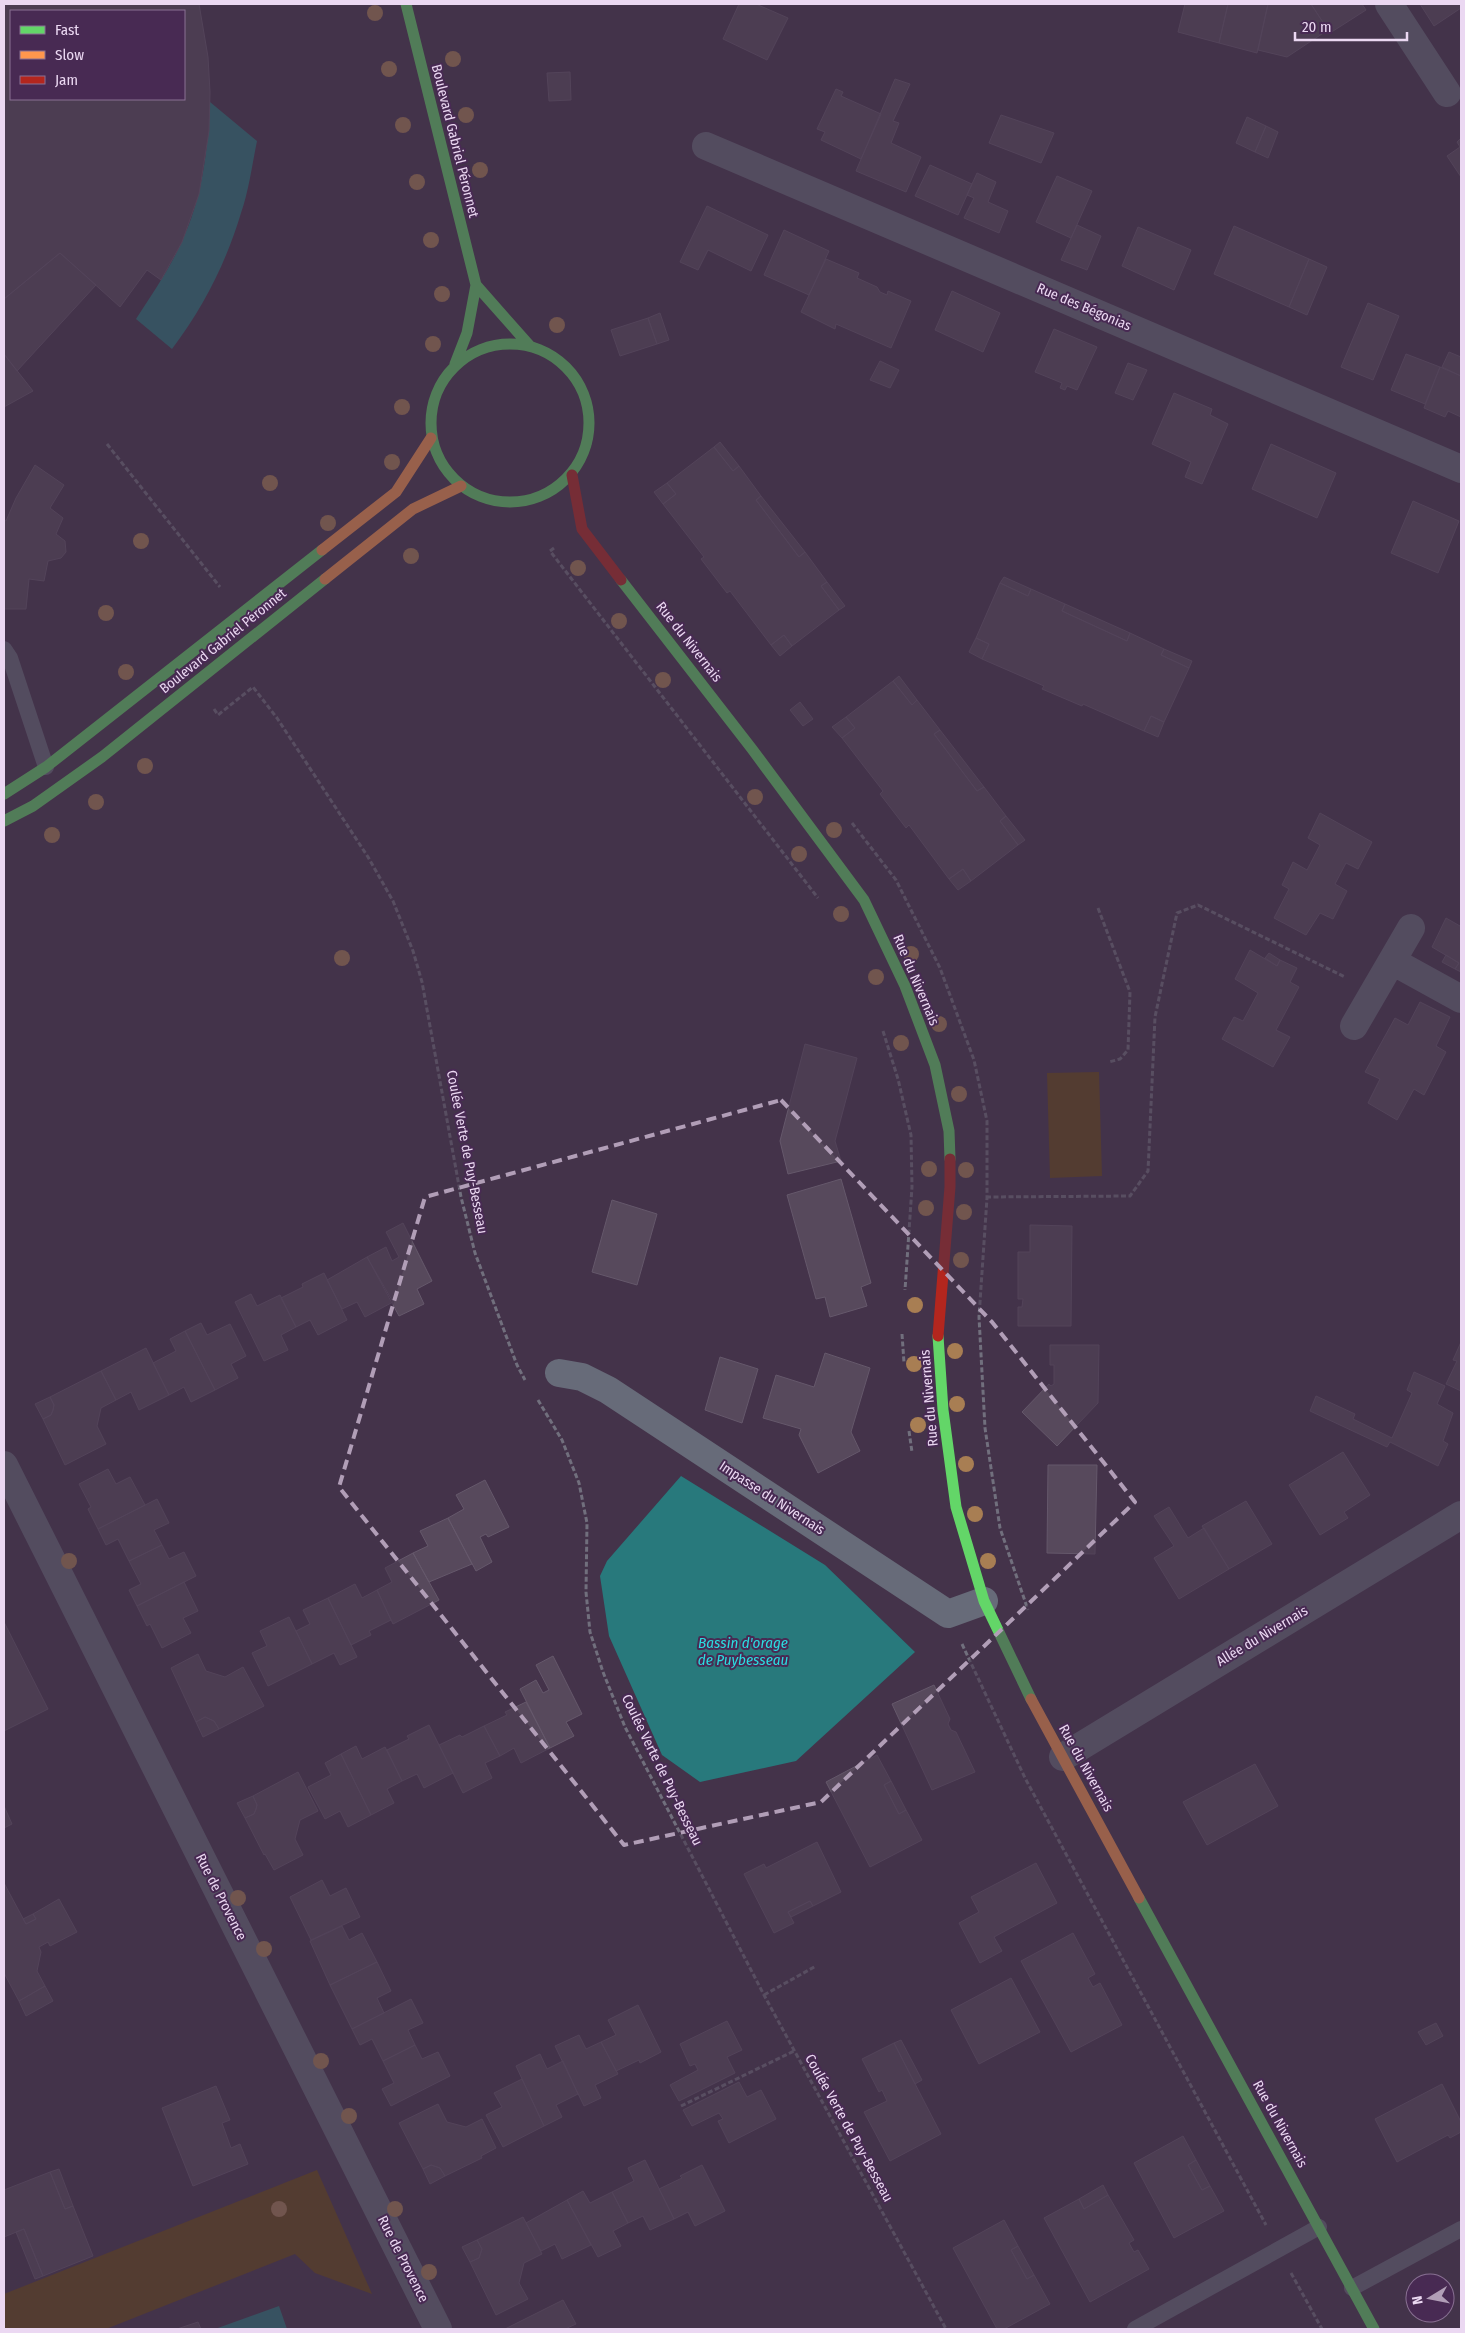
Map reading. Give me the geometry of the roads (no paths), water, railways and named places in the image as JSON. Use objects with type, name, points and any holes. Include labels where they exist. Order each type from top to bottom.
[{"type":"main road","name":"Boulevard Gabriel Péronnet","points":[[406,4],[476,285],[467,333],[455,364]]},
{"type":"main road","name":"Boulevard Gabriel Péronnet","points":[[476,285],[529,345]]},
{"type":"main road","points":[[503,343],[529,345],[559,359],[586,395],[590,445],[572,475],[543,496],[506,504],[461,486],[442,465],[431,438],[434,398],[455,364],[477,349],[503,343]]},
{"type":"main road","name":"Boulevard Gabriel Péronnet","points":[[4,794],[46,767],[396,492],[431,438]]},
{"type":"main road","name":"Rue du Nivernais","points":[[572,475],[582,529],[752,750],[864,900],[905,986],[935,1065],[949,1131],[950,1187],[938,1333],[943,1410],[956,1507],[984,1601],[1019,1677],[1374,2329]]},
{"type":"main road","name":"Boulevard Gabriel Péronnet","points":[[4,821],[33,806],[102,757],[413,508],[461,486]]},
{"type":"street","points":[[1389,4],[1447,93]]},
{"type":"street","name":"Rue des Bégonias","points":[[706,146],[1461,469]]},
{"type":"street","points":[[1354,1026],[1410,928]]},
{"type":"street","points":[[1392,961],[1461,999]]},
{"type":"street","name":"Impasse du Nivernais","points":[[559,1373],[582,1377],[608,1390],[948,1614],[984,1601]]},
{"type":"street","name":"Rue de Provence","points":[[4,1464],[438,2329]]},
{"type":"street","name":"Allée du Nivernais","points":[[1063,1757],[1461,1514]]},
{"type":"lane","points":[[4,650],[10,658],[46,767]]},
{"type":"lane","points":[[1135,2329],[1319,2227]]},
{"type":"lane","points":[[1352,2288],[1461,2229]]},
{"type":"water","points":[[210,102],[257,141],[246,195],[228,250],[204,301],[172,349],[136,319],[171,263],[194,210],[203,174]]},
{"type":"water","name":"Bassin d'orage de Puybesseau","points":[[681,1476],[825,1565],[915,1652],[796,1761],[700,1782],[662,1755],[609,1636],[600,1576],[607,1561]]},
{"type":"water","points":[[279,2306],[287,2329],[215,2329]]}]
